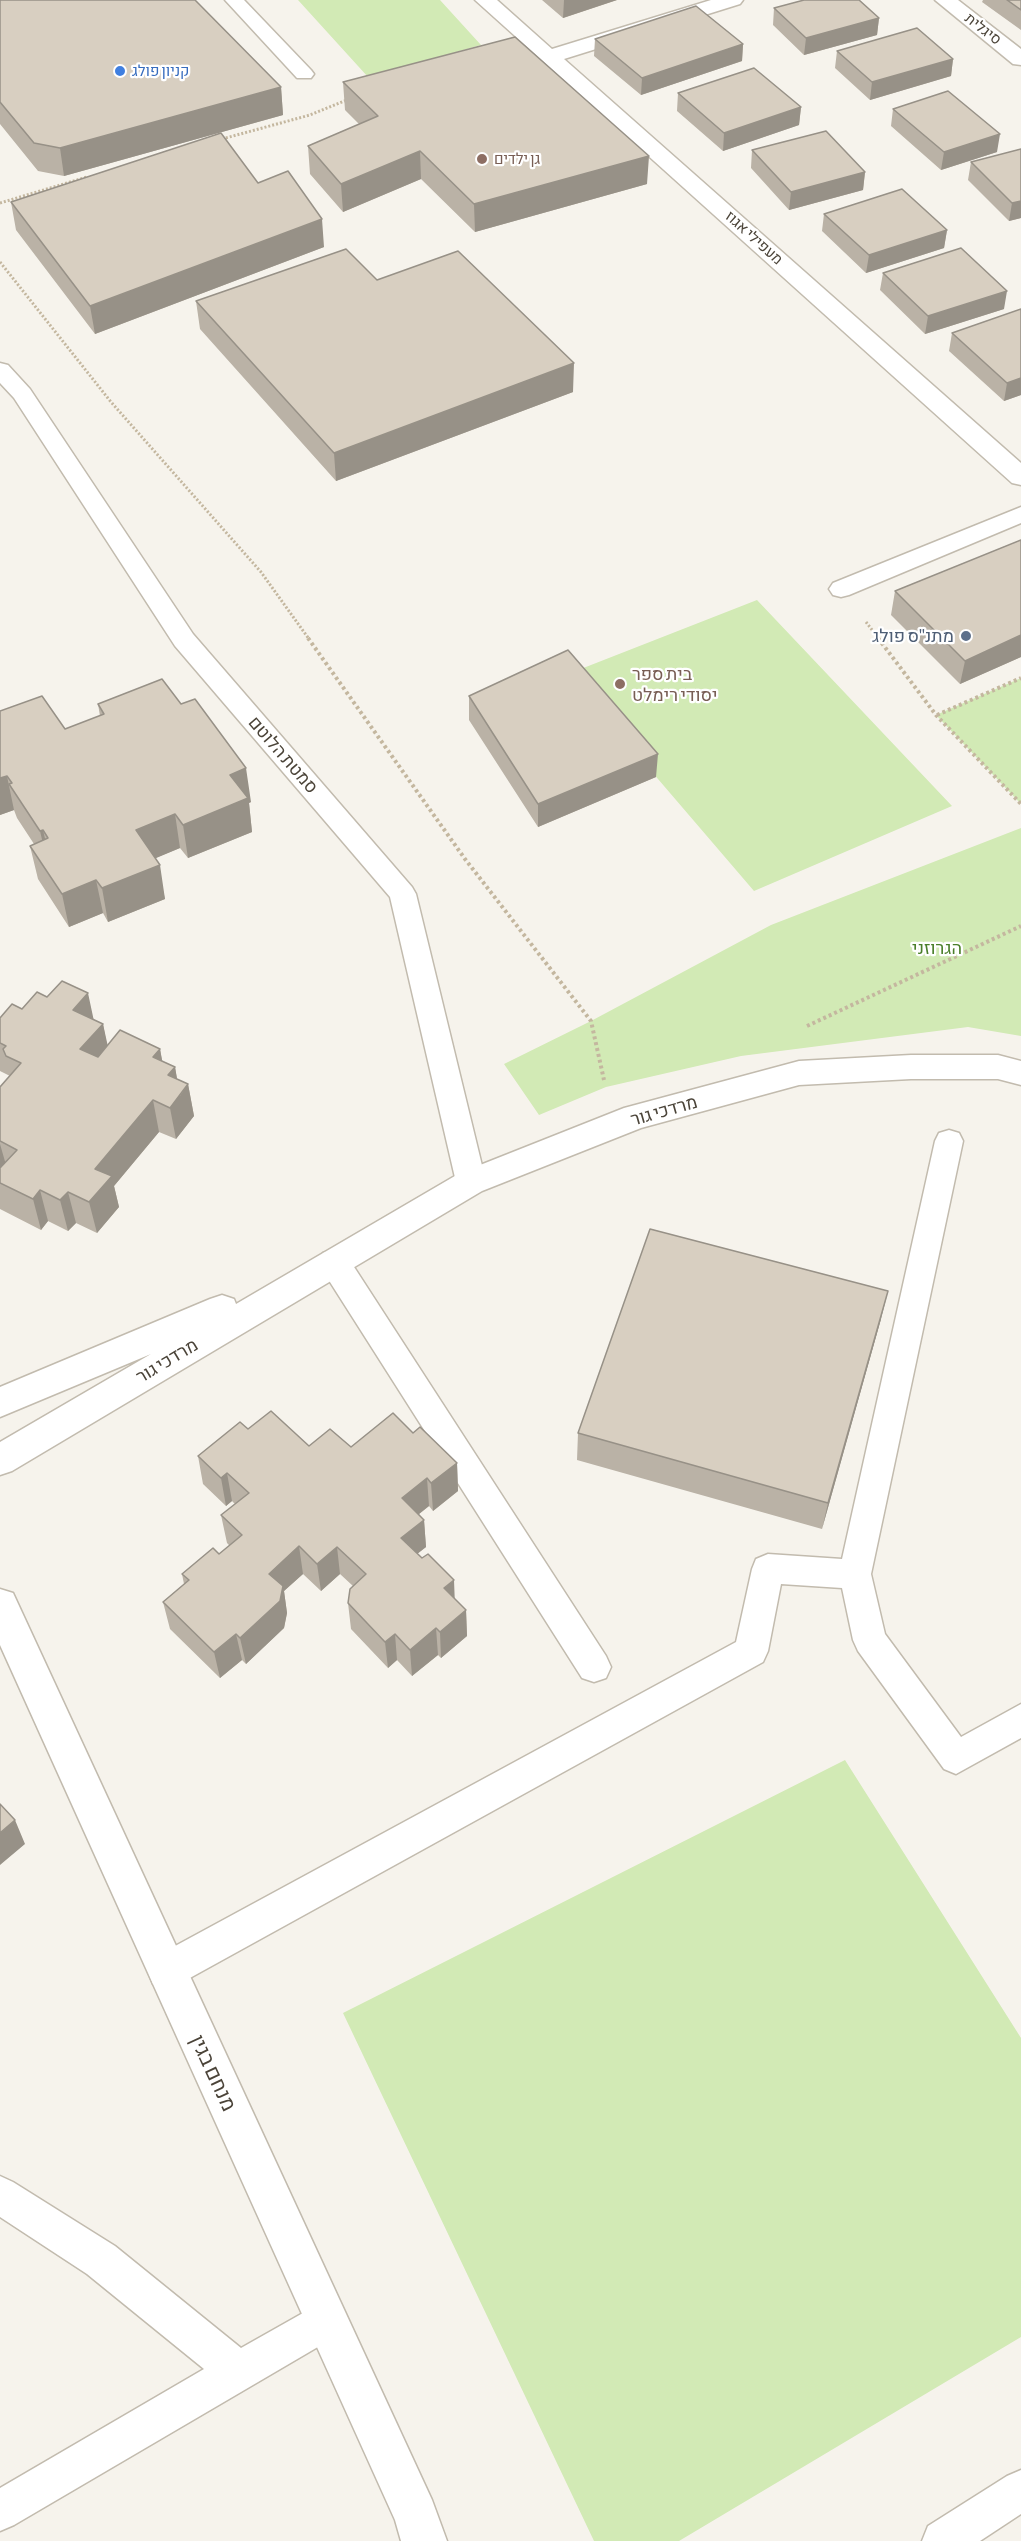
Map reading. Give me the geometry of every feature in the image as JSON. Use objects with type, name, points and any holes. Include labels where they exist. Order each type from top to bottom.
[{"type":"street","name":"מעפילי אגוז","points":[[485,0],[1021,477]]},
{"type":"street","points":[[550,56],[734,0]]},
{"type":"street","name":"סיגלית","points":[[945,0],[1021,59]]},
{"type":"street","name":"מרדכי גור","points":[[0,1460],[471,1182],[636,1118],[799,1072],[911,1067],[998,1067],[1021,1073]]},
{"type":"street","name":"מרדכי גור","points":[[0,1401],[334,1262]]},
{"type":"street","name":"מנחם בגין","points":[[0,1605],[416,2517],[424,2541]]},
{"type":"lane","points":[[234,0],[304,74]]},
{"type":"lane","name":"סמטת הלוטם","points":[[0,370],[22,394],[184,640],[403,894],[471,1182]]},
{"type":"lane","points":[[841,589],[1021,514]]},
{"type":"lane","points":[[949,1141],[855,1574],[870,1640],[956,1758],[1021,1720]]},
{"type":"lane","points":[[334,1262],[594,1667]]},
{"type":"lane","points":[[166,1971],[752,1651],[768,1569],[855,1574]]},
{"type":"lane","points":[[0,2195],[101,2260],[238,2371]]},
{"type":"lane","points":[[0,2511],[326,2319]]},
{"type":"lane","points":[[943,2541],[1021,2490]]},
{"type":"path","points":[[212,142],[310,115],[352,98]]},
{"type":"path","points":[[0,203],[92,176]]},
{"type":"path","points":[[0,262],[111,402],[261,572],[465,859],[591,1022],[606,1087]]},
{"type":"path","points":[[841,589],[936,715],[1021,804]]},
{"type":"path","points":[[936,715],[1021,678]]},
{"type":"green space","points":[[298,0],[440,0],[481,45],[368,77]]},
{"type":"green space","points":[[757,600],[952,806],[754,891],[568,674]]},
{"type":"green space","points":[[1021,678],[1021,804],[936,715]]},
{"type":"green space","name":"הגרוזני","points":[[1021,828],[1021,1036],[968,1027],[741,1056],[606,1087],[539,1115],[504,1064],[591,1021],[771,925]]},
{"type":"green space","points":[[845,1760],[1021,2038],[1021,2337],[679,2541],[594,2541],[343,2013]]},
{"type":"building","name":"קניון פולג","points":[[0,0],[195,0],[281,87],[60,148],[34,143],[0,102]]},
{"type":"building","points":[[804,0],[859,0],[879,18],[806,38],[774,8]]},
{"type":"building","points":[[1007,0],[1021,0],[1021,10]]},
{"type":"building","points":[[696,6],[743,44],[642,78],[595,39]]},
{"type":"building","points":[[917,28],[953,59],[872,82],[837,51]]},
{"type":"building","name":"גן ילדים","points":[[515,37],[649,156],[474,204],[420,151],[341,184],[308,146],[378,116],[343,82]]},
{"type":"building","points":[[754,68],[801,107],[724,133],[678,93]]},
{"type":"building","points":[[948,91],[1000,134],[944,152],[893,109]]},
{"type":"building","points":[[826,131],[865,172],[791,192],[752,150]]},
{"type":"building","points":[[221,133],[258,183],[288,171],[322,219],[90,306],[11,202]]},
{"type":"building","points":[[1021,149],[1021,201],[1012,203],[971,162]]},
{"type":"building","points":[[902,189],[947,230],[869,255],[824,214]]},
{"type":"building","points":[[961,248],[1007,291],[928,316],[883,273]]},
{"type":"building","points":[[346,249],[377,280],[458,251],[574,363],[334,453],[196,301]]},
{"type":"building","points":[[1021,309],[1021,378],[1007,383],[952,333]]},
{"type":"building","name":"מתנ\"ס פולג","points":[[1021,540],[1021,635],[965,661],[895,591]]},
{"type":"building","points":[[568,650],[658,754],[538,804],[469,696]]},
{"type":"building","points":[[162,679],[181,704],[195,699],[246,768],[230,775],[248,798],[183,825],[175,814],[136,830],[160,865],[102,888],[96,880],[62,894],[30,846],[48,838],[43,830],[40,831],[9,784],[12,783],[7,776],[0,778],[0,711],[42,696],[65,729],[104,714],[98,704]]},
{"type":"building","points":[[62,981],[88,993],[73,1010],[103,1024],[80,1049],[98,1057],[120,1030],[160,1049],[153,1057],[175,1067],[168,1075],[188,1084],[170,1108],[153,1100],[95,1169],[112,1176],[89,1202],[68,1192],[60,1200],[40,1190],[33,1199],[0,1183],[0,1168],[17,1150],[0,1141],[0,1087],[21,1063],[6,1056],[3,1049],[6,1046],[0,1043],[0,1018],[12,1004],[22,1009],[37,992],[47,997]]},
{"type":"building","points":[[650,1229],[888,1291],[828,1503],[578,1433]]},
{"type":"building","points":[[271,1411],[309,1446],[330,1429],[351,1447],[393,1413],[413,1433],[420,1427],[457,1463],[431,1483],[427,1478],[402,1498],[424,1520],[401,1538],[422,1558],[428,1554],[454,1580],[444,1588],[466,1610],[440,1632],[436,1628],[410,1650],[395,1634],[385,1642],[348,1603],[350,1589],[366,1574],[337,1547],[317,1564],[299,1546],[269,1574],[283,1586],[280,1601],[240,1638],[236,1634],[214,1652],[163,1602],[189,1580],[182,1574],[213,1548],[219,1554],[242,1535],[221,1515],[249,1493],[227,1473],[221,1478],[198,1456],[240,1422],[248,1429]]},
{"type":"building","points":[[0,1804],[15,1820],[0,1833]]},
{"type":"place","name":"קניון פולג","points":[[120,71]]},
{"type":"place","name":"גן ילדים","points":[[482,159]]},
{"type":"place","name":"מתנ\"ס פולג","points":[[966,636]]},
{"type":"place","name":"בית ספר יסודי רימלט","points":[[620,684]]}]
